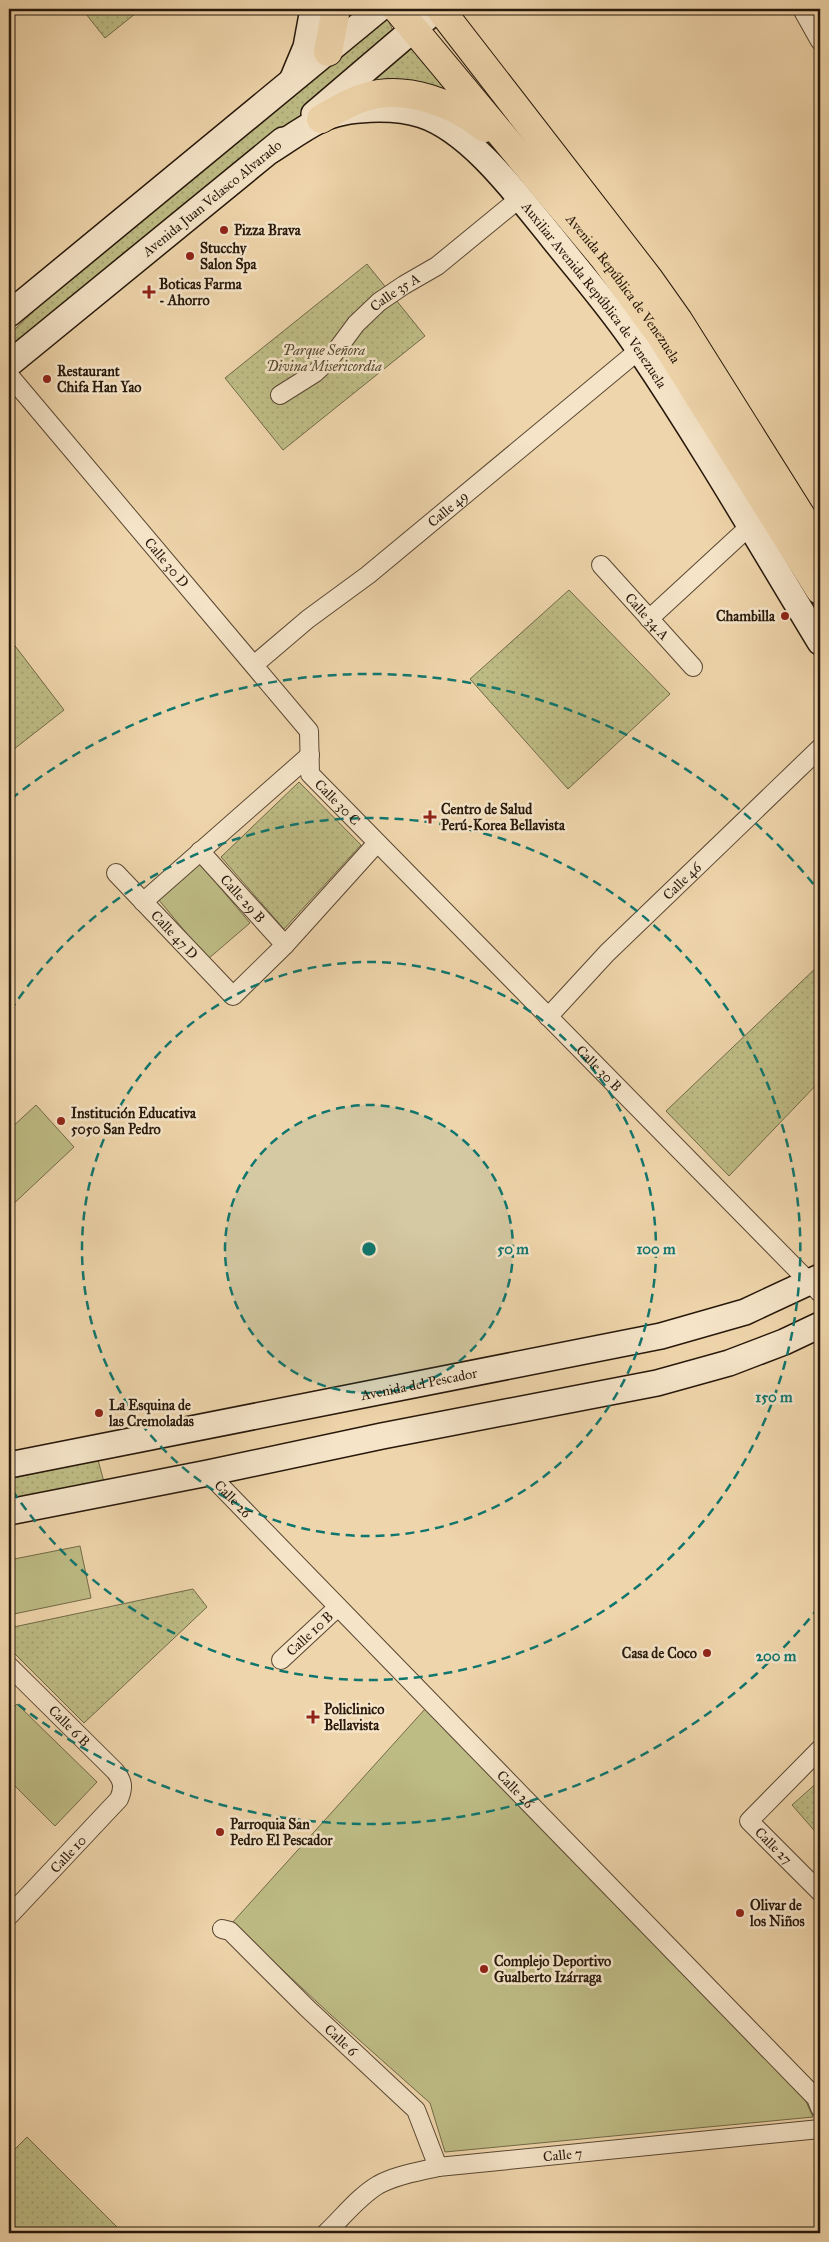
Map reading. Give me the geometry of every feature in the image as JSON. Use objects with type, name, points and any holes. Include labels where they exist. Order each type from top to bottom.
[{"type":"main road","points":[[292,82],[306,47],[313,9]]},
{"type":"main road","points":[[328,52],[336,9]]},
{"type":"main road","points":[[9,314],[379,9]]},
{"type":"main road","name":"Avenida República de Venezuela","points":[[397,9],[604,258],[661,336],[820,590]]},
{"type":"main road","name":"Avenida República de Venezuela","points":[[439,9],[649,279],[678,320],[820,546]]},
{"type":"main road","name":"Avenida Juan Velasco Alvarado","points":[[9,364],[270,151],[439,9]]},
{"type":"main road","points":[[321,119],[345,105],[366,96],[414,96],[432,99],[457,109],[515,153]]},
{"type":"main road","name":"Auxiliar Avenida República de Venezuela","points":[[270,151],[321,119],[362,109],[398,109],[423,115],[452,131],[483,157],[520,198],[639,350],[751,524],[820,642]]},
{"type":"main road","name":"Avenida del Pescador","points":[[9,1465],[661,1336],[745,1312],[817,1284]]},
{"type":"main road","points":[[9,1512],[665,1381],[729,1363],[784,1342],[820,1325]]},
{"type":"street","points":[[802,9],[820,41]]},
{"type":"street","name":"Calle 35 A","points":[[280,395],[315,373],[330,359],[356,324],[373,308],[404,285],[437,266],[520,198]]},
{"type":"street","name":"Calle 49","points":[[254,665],[308,619],[375,568],[639,350]]},
{"type":"street","name":"Calle 30 D","points":[[9,375],[309,731],[310,755]]},
{"type":"street","points":[[649,619],[751,524]]},
{"type":"street","name":"Calle 34 A","points":[[601,565],[693,667]]},
{"type":"street","name":"Calle 46","points":[[548,1017],[607,953],[820,748]]},
{"type":"street","points":[[143,902],[310,755]]},
{"type":"street","name":"Calle 30 C","points":[[310,755],[310,774],[377,843]]},
{"type":"street","points":[[285,945],[377,843]]},
{"type":"street","name":"Calle 30 B","points":[[377,843],[548,1017],[817,1284]]},
{"type":"street","name":"Calle 29 B","points":[[200,851],[285,945]]},
{"type":"street","name":"Calle 47 D","points":[[116,873],[233,996],[285,945]]},
{"type":"street","name":"Calle 26","points":[[208,1473],[816,2098],[820,2108]]},
{"type":"street","name":"Calle 10 B","points":[[281,1660],[338,1607]]},
{"type":"street","name":"Calle 6 B","points":[[9,1666],[115,1771],[122,1779],[123,1789]]},
{"type":"street","name":"Calle 27","points":[[820,1749],[749,1821],[820,1892]]},
{"type":"street","name":"Calle 10","points":[[9,1916],[119,1799],[123,1789]]},
{"type":"street","name":"Calle 6","points":[[222,1930],[230,1931],[307,2008],[416,2110],[438,2167]]},
{"type":"street","name":"Calle 7","points":[[326,2233],[362,2196],[379,2184],[399,2176],[438,2167],[820,2129]]},
{"type":"green space","points":[[82,9],[141,9],[105,38]]},
{"type":"green space","points":[[387,18],[396,37],[12,353],[9,346],[9,335],[52,293]]},
{"type":"green space","points":[[411,48],[449,93],[370,83]]},
{"type":"green space","name":"Parque Señora Divina Misericordia","points":[[367,264],[425,336],[283,450],[225,378]]},
{"type":"green space","points":[[569,590],[670,694],[568,789],[470,679]]},
{"type":"green space","points":[[9,638],[64,710],[9,753]]},
{"type":"green space","points":[[299,782],[361,845],[284,929],[221,857]]},
{"type":"green space","points":[[200,864],[250,923],[208,959],[158,899]]},
{"type":"green space","points":[[820,964],[820,1081],[729,1176],[666,1111]]},
{"type":"green space","points":[[36,1105],[74,1147],[9,1208],[9,1130]]},
{"type":"green space","points":[[98,1460],[104,1482],[9,1500],[9,1479]]},
{"type":"green space","points":[[80,1546],[91,1598],[9,1615],[9,1560]]},
{"type":"green space","points":[[193,1589],[207,1607],[84,1723],[9,1648],[9,1628]]},
{"type":"green space","points":[[17,1704],[97,1782],[55,1826],[9,1780],[9,1712]]},
{"type":"green space","name":"Complejo Deportivo Gualberto Izárraga","points":[[425,1709],[796,2079],[813,2117],[445,2152],[430,2103],[232,1923]]},
{"type":"green space","points":[[820,1780],[820,1837],[792,1805]]},
{"type":"green space","points":[[27,2137],[122,2233],[9,2233],[9,2155]]},
{"type":"place","name":"Pizza Brava","points":[[224,230]]},
{"type":"place","name":"Stucchy Salon Spa","points":[[190,256]]},
{"type":"place","name":"Boticas Farma - Ahorro","points":[[149,292]]},
{"type":"place","name":"Restaurant Chifa Han Yao","points":[[47,379]]},
{"type":"place","name":"Chambilla","points":[[785,616]]},
{"type":"place","name":"Centro de Salud Perú-Korea Bellavista","points":[[430,817]]},
{"type":"place","name":"Institución Educativa 5050 San Pedro","points":[[61,1121]]},
{"type":"place","name":"La Esquina de las Cremoladas","points":[[99,1413]]},
{"type":"place","name":"Casa de Coco","points":[[707,1653]]},
{"type":"place","name":"Policlinico Bellavista","points":[[313,1717]]},
{"type":"place","name":"Parroquia San Pedro El Pescador","points":[[220,1832]]},
{"type":"place","name":"Olivar de los Niños","points":[[740,1913]]},
{"type":"place","name":"Complejo Deportivo Gualberto Izárraga","points":[[484,1969]]}]
